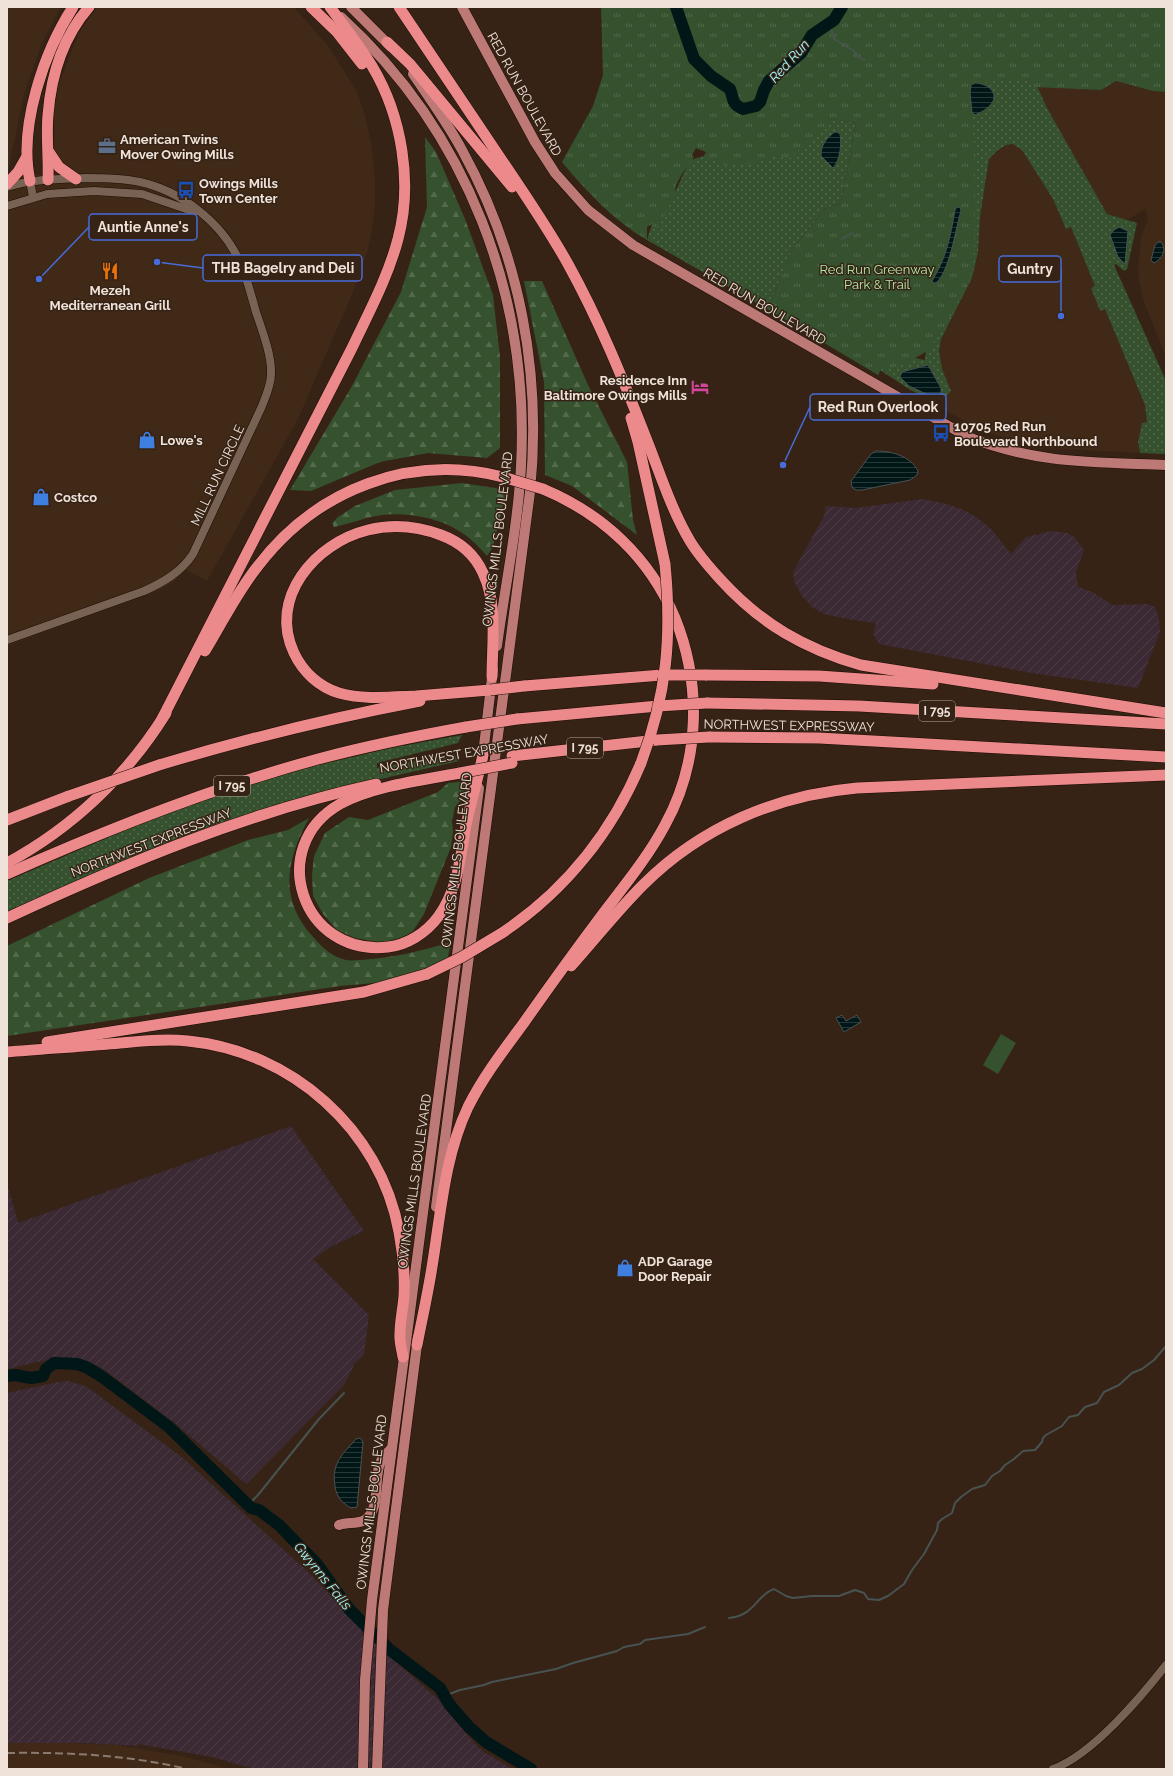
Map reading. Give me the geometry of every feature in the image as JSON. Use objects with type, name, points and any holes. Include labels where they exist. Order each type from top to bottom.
[{"type":"highway","points":[[30,180],[26,158],[27,135],[35,97],[53,46],[73,7]]},
{"type":"highway","points":[[48,180],[48,115],[56,69],[68,39],[77,23],[89,7]]},
{"type":"highway","points":[[311,7],[330,24],[352,49],[374,85],[387,117],[396,152],[400,182],[399,211],[392,257]]},
{"type":"highway","points":[[162,719],[352,348],[378,294],[392,257],[401,225],[404,201],[403,158],[398,131],[390,104],[372,67],[330,7]]},
{"type":"highway","points":[[399,7],[560,251],[599,325],[661,478],[690,542],[708,566],[734,595],[777,630],[818,650],[861,665],[1166,713]]},
{"type":"highway","points":[[387,42],[410,64],[506,180],[536,220],[579,285]]},
{"type":"highway","points":[[49,152],[59,167],[76,179]]},
{"type":"highway","points":[[7,186],[18,172],[26,158]]},
{"type":"highway","points":[[7,1049],[364,992],[427,974],[462,957],[502,933],[546,900],[570,876],[619,808],[641,763],[655,723],[665,680],[669,620],[665,564],[638,442],[614,362]]},
{"type":"highway","points":[[7,864],[49,838],[92,803],[124,770],[162,719],[238,594],[257,566],[287,533],[310,514],[335,498],[361,486],[408,473],[426,470],[465,469],[503,477],[543,489],[569,500],[600,520],[635,553],[653,577],[666,600],[684,645],[691,677],[694,714],[687,767],[679,795],[666,824],[649,852],[555,976],[491,1068],[476,1093],[463,1120],[452,1150],[445,1176],[432,1269],[417,1346]]},
{"type":"highway","points":[[492,677],[492,617],[487,582],[481,568],[472,555],[456,542],[435,533],[416,528],[397,527],[368,530],[337,543],[319,556],[304,571],[293,588],[287,610],[287,630],[297,659],[307,673],[319,683],[339,693],[367,698],[467,692],[662,675],[779,674],[924,683],[1077,700]]},
{"type":"highway","points":[[7,820],[69,796],[159,765],[234,742],[369,711],[467,692]]},
{"type":"highway","name":"NORTHWEST EXPRESSWAY","points":[[7,874],[78,843],[163,809],[247,780],[319,759],[401,740],[466,727],[517,719],[707,703],[859,706],[1166,724]]},
{"type":"highway","name":"NORTHWEST EXPRESSWAY","points":[[7,918],[94,878],[187,841],[274,812],[368,785],[597,746],[709,737],[827,738],[1166,757]]},
{"type":"highway","points":[[460,769],[368,793],[330,811],[311,830],[304,843],[301,856],[299,870],[301,886],[306,904],[315,918],[326,930],[350,943],[365,947],[379,948],[396,946],[412,939],[423,933],[437,918],[451,895],[460,869],[466,825],[483,755]]},
{"type":"highway","points":[[524,1022],[630,899],[654,874],[694,843],[726,824],[760,809],[804,796],[849,789],[1166,775]]},
{"type":"highway","points":[[7,926],[83,888],[94,878]]},
{"type":"highway","points":[[7,1052],[160,1040],[201,1043],[228,1048],[253,1057],[284,1072],[314,1092],[343,1119],[360,1140],[381,1176],[391,1200],[399,1232],[403,1265],[404,1299],[400,1334],[403,1357]]},
{"type":"main road","name":"OWINGS MILLS BOULEVARD","points":[[330,7],[363,38],[399,79],[419,105],[447,147],[463,177],[480,213],[504,285],[514,330],[521,391],[521,466],[492,677],[372,1600],[365,1680],[362,1769]]},
{"type":"main road","name":"OWINGS MILLS BOULEVARD","points":[[351,7],[387,42],[409,69],[450,130],[476,177],[492,212],[509,262],[524,323],[530,356],[534,412],[533,462],[530,492],[382,1610],[377,1769]]},
{"type":"main road","name":"RED RUN BOULEVARD","points":[[462,7],[535,142],[555,173],[588,210],[633,245],[966,436],[999,449],[1035,457],[1066,461],[1166,465]]},
{"type":"main road","points":[[392,1537],[388,1523],[428,1222],[429,1166]]},
{"type":"main road","points":[[339,1525],[345,1522],[361,1522],[370,1514],[374,1505],[381,1461],[391,1449]]},
{"type":"street","name":"MILL RUN CIRCLE","points":[[7,186],[30,180],[112,178],[151,185],[180,197],[204,216],[225,237],[239,260],[262,332],[270,362],[271,373],[265,399],[194,554],[179,572],[156,586],[144,591],[7,640]]},
{"type":"street","points":[[30,180],[33,197]]},
{"type":"street","points":[[47,194],[48,180]]},
{"type":"street","name":"MILL RUN CIRCLE","points":[[7,206],[47,194],[94,191],[142,194],[204,216]]},
{"type":"street","points":[[1053,1769],[1069,1762],[1088,1748],[1142,1694],[1166,1665]]},
{"type":"shaded area","points":[[7,7],[61,7],[42,43],[24,94],[7,176]]},
{"type":"shaded area","points":[[98,7],[294,7],[328,46],[357,92],[365,115],[371,143],[375,179],[375,207],[367,253],[352,294],[298,419],[207,581],[186,570],[172,583],[160,590],[7,646],[7,182],[26,176],[68,171],[54,151],[54,114],[58,86],[78,35]]},
{"type":"shaded area","points":[[1116,81],[1153,91],[1166,92],[1166,357],[1143,299],[1139,280],[1138,270],[1141,238],[1148,219],[1145,209],[1127,220],[1107,214],[1047,108],[1037,87],[1101,90]]},
{"type":"shaded area","points":[[975,83],[991,89],[994,94],[994,98],[992,104],[975,115],[972,112],[970,93],[971,85]]},
{"type":"shaded area","points":[[836,131],[840,134],[841,147],[839,157],[833,168],[821,156],[821,152],[829,136]]},
{"type":"shaded area","points":[[1013,144],[1022,150],[1053,199],[1066,229],[1071,227],[1095,286],[1091,288],[1100,311],[1105,309],[1145,405],[1147,422],[1138,442],[1140,453],[1049,448],[1027,444],[989,433],[942,409],[939,405],[951,391],[942,369],[939,351],[941,339],[972,278],[978,252],[980,217],[989,159],[1006,145]]},
{"type":"shaded area","points":[[957,207],[960,207],[961,211],[948,262],[944,272],[934,284],[932,281],[945,255],[955,210]]},
{"type":"shaded area","points":[[1119,227],[1128,231],[1125,264],[1118,257],[1110,235]]},
{"type":"shaded area","points":[[1160,241],[1164,247],[1163,254],[1154,263],[1151,260],[1155,245]]},
{"type":"shaded area","points":[[928,365],[941,388],[941,393],[935,398],[909,386],[900,377],[902,372]]},
{"type":"shaded area","points":[[876,451],[900,455],[915,466],[918,471],[917,475],[910,480],[856,490],[852,487],[851,481],[871,454]]},
{"type":"shaded area","points":[[922,499],[959,508],[975,516],[992,530],[1011,554],[1026,537],[1051,531],[1068,533],[1075,538],[1084,550],[1076,572],[1079,587],[1092,592],[1113,605],[1147,604],[1155,607],[1159,619],[1160,632],[1138,688],[1031,673],[879,644],[873,634],[876,623],[824,614],[812,607],[803,597],[794,582],[793,572],[824,516],[826,506],[856,508]]},
{"type":"shaded area","points":[[842,1015],[846,1021],[857,1015],[861,1022],[844,1032],[836,1018]]},
{"type":"shaded area","points":[[291,1126],[364,1231],[332,1246],[313,1259],[369,1315],[364,1355],[355,1363],[344,1385],[246,1484],[177,1425],[106,1371],[94,1364],[70,1358],[56,1358],[7,1369],[7,1183],[18,1223]]},
{"type":"shaded area","points":[[68,1381],[85,1386],[94,1392],[183,1458],[308,1572],[391,1658],[438,1699],[474,1743],[484,1752],[513,1769],[254,1769],[212,1757],[138,1744],[138,1746],[82,1743],[7,1743],[7,1393]]},
{"type":"shaded area","points":[[360,1438],[363,1442],[357,1507],[351,1508],[338,1496],[334,1478],[336,1465],[339,1460],[356,1439]]},
{"type":"shaded area","points":[[46,1742],[116,1745],[182,1756],[229,1769],[7,1769],[7,1743]]},
{"type":"green space","name":"Red Run Greenway Park & Trail","points":[[601,7],[1166,7],[1166,92],[1153,91],[1116,81],[1101,90],[1032,87],[1027,79],[991,81],[978,84],[970,94],[975,155],[974,266],[955,309],[929,350],[905,364],[881,369],[878,375],[774,313],[777,308],[770,304],[793,248],[825,209],[841,203],[856,123],[832,119],[790,158],[777,156],[749,164],[728,164],[727,166],[704,156],[706,152],[696,148],[692,155],[694,157],[676,185],[674,196],[659,226],[653,227],[652,224],[647,227],[647,240],[623,224],[601,205],[562,162],[593,106],[603,75]]},
{"type":"green space","points":[[1007,65],[1036,84],[1047,108],[1107,214],[1137,223],[1127,269],[1124,271],[1116,264],[1114,265],[1166,381],[1166,454],[1140,453],[1138,442],[1142,423],[1147,422],[1145,405],[1105,309],[1100,311],[1091,288],[1095,286],[1071,227],[1066,229],[1053,199],[1022,150],[1013,144],[1006,145],[989,159],[980,217],[978,252],[972,278],[941,339],[939,351],[942,369],[951,391],[939,405],[909,389],[860,357],[914,358],[925,360],[948,96]],"holes":[[[921,366],[930,368],[941,388],[902,372]]]},
{"type":"green space","points":[[832,119],[856,123],[841,203],[825,209],[793,248],[770,304],[777,308],[774,313],[647,240],[652,224],[659,226],[690,160]]},
{"type":"green space","points":[[425,137],[436,152],[465,219],[493,295],[500,357],[500,448],[487,458],[428,453],[380,462],[311,491],[290,490],[352,386],[401,292],[427,207]]},
{"type":"green space","points":[[524,281],[542,281],[588,385],[627,462],[633,520],[637,535],[572,486],[545,475],[544,382]]},
{"type":"green space","points":[[462,483],[502,489],[505,496],[493,547],[487,556],[471,539],[463,533],[441,522],[419,516],[397,514],[376,516],[334,527],[332,523],[338,517],[355,506],[395,490]]},
{"type":"green space","points":[[462,735],[458,743],[377,763],[377,768],[454,754],[459,761],[346,787],[7,913],[7,881],[174,809],[289,772],[391,748]]},
{"type":"green space","points":[[469,781],[461,800],[455,807],[452,821],[453,831],[451,847],[424,914],[413,931],[396,942],[377,942],[355,938],[337,930],[323,914],[313,896],[312,875],[314,856],[325,833],[349,817],[368,820],[438,792],[448,783]]},
{"type":"green space","points":[[309,818],[295,849],[289,880],[295,909],[317,942],[336,957],[352,960],[395,956],[451,942],[447,961],[386,982],[340,986],[7,1036],[7,946],[149,878],[248,840],[288,830]]},
{"type":"green space","points":[[1001,1034],[1016,1043],[998,1074],[983,1065]]},
{"type":"waterway","name":"Red Run","points":[[676,7],[694,59],[711,76],[730,89],[736,105],[743,109],[756,106],[760,102],[769,81],[801,53],[812,35],[834,20],[842,7]]},
{"type":"waterway","points":[[830,24],[834,39],[854,51],[857,56],[864,60]]},
{"type":"waterway","points":[[842,239],[852,233]]},
{"type":"waterway","points":[[729,1618],[745,1613],[763,1596],[774,1589],[793,1598],[839,1596],[855,1590],[864,1593],[868,1599],[879,1600],[888,1596],[904,1584],[924,1554],[937,1530],[938,1523],[952,1513],[955,1503],[961,1497],[972,1489],[985,1485],[992,1476],[1023,1451],[1035,1450],[1046,1435],[1062,1426],[1069,1417],[1078,1415],[1085,1407],[1097,1403],[1104,1392],[1119,1385],[1132,1373],[1142,1369],[1154,1360],[1166,1346]]},
{"type":"waterway","name":"Gwynns Falls","points":[[7,1376],[15,1375],[31,1378],[43,1376],[46,1369],[54,1363],[77,1364],[86,1367],[101,1376],[169,1427],[251,1508],[259,1510],[279,1525],[317,1564],[349,1609],[389,1649],[440,1688],[449,1704],[469,1727],[486,1742],[531,1769]]},
{"type":"waterway","points":[[248,1505],[258,1495],[319,1419],[344,1393]]},
{"type":"waterway","points":[[444,1696],[460,1690],[492,1682],[556,1669],[617,1651],[624,1647],[640,1644],[645,1640],[688,1634],[705,1627]]},
{"type":"railway","points":[[7,1753],[98,1755],[143,1760],[187,1769]]},
{"type":"place","name":"American Twins Mover Owing Mills","points":[[107,146]]},
{"type":"place","name":"Owings Mills Town Center","points":[[186,190]]},
{"type":"place","name":"THB Bagelry and Deli","points":[[157,262]]},
{"type":"place","name":"Mezeh Mediterranean Grill","points":[[110,271]]},
{"type":"place","name":"Auntie Anne's","points":[[39,279]]},
{"type":"place","name":"Guntry","points":[[1061,316]]},
{"type":"place","name":"Residence Inn Baltimore Owings Mills","points":[[700,387]]},
{"type":"place","name":"10705 Red Run Boulevard Northbound","points":[[941,433]]},
{"type":"place","name":"Lowe's","points":[[147,440]]},
{"type":"place","name":"Red Run Overlook","points":[[783,465]]},
{"type":"place","name":"Costco","points":[[41,497]]},
{"type":"place","name":"ADP Garage Door Repair","points":[[625,1268]]}]
